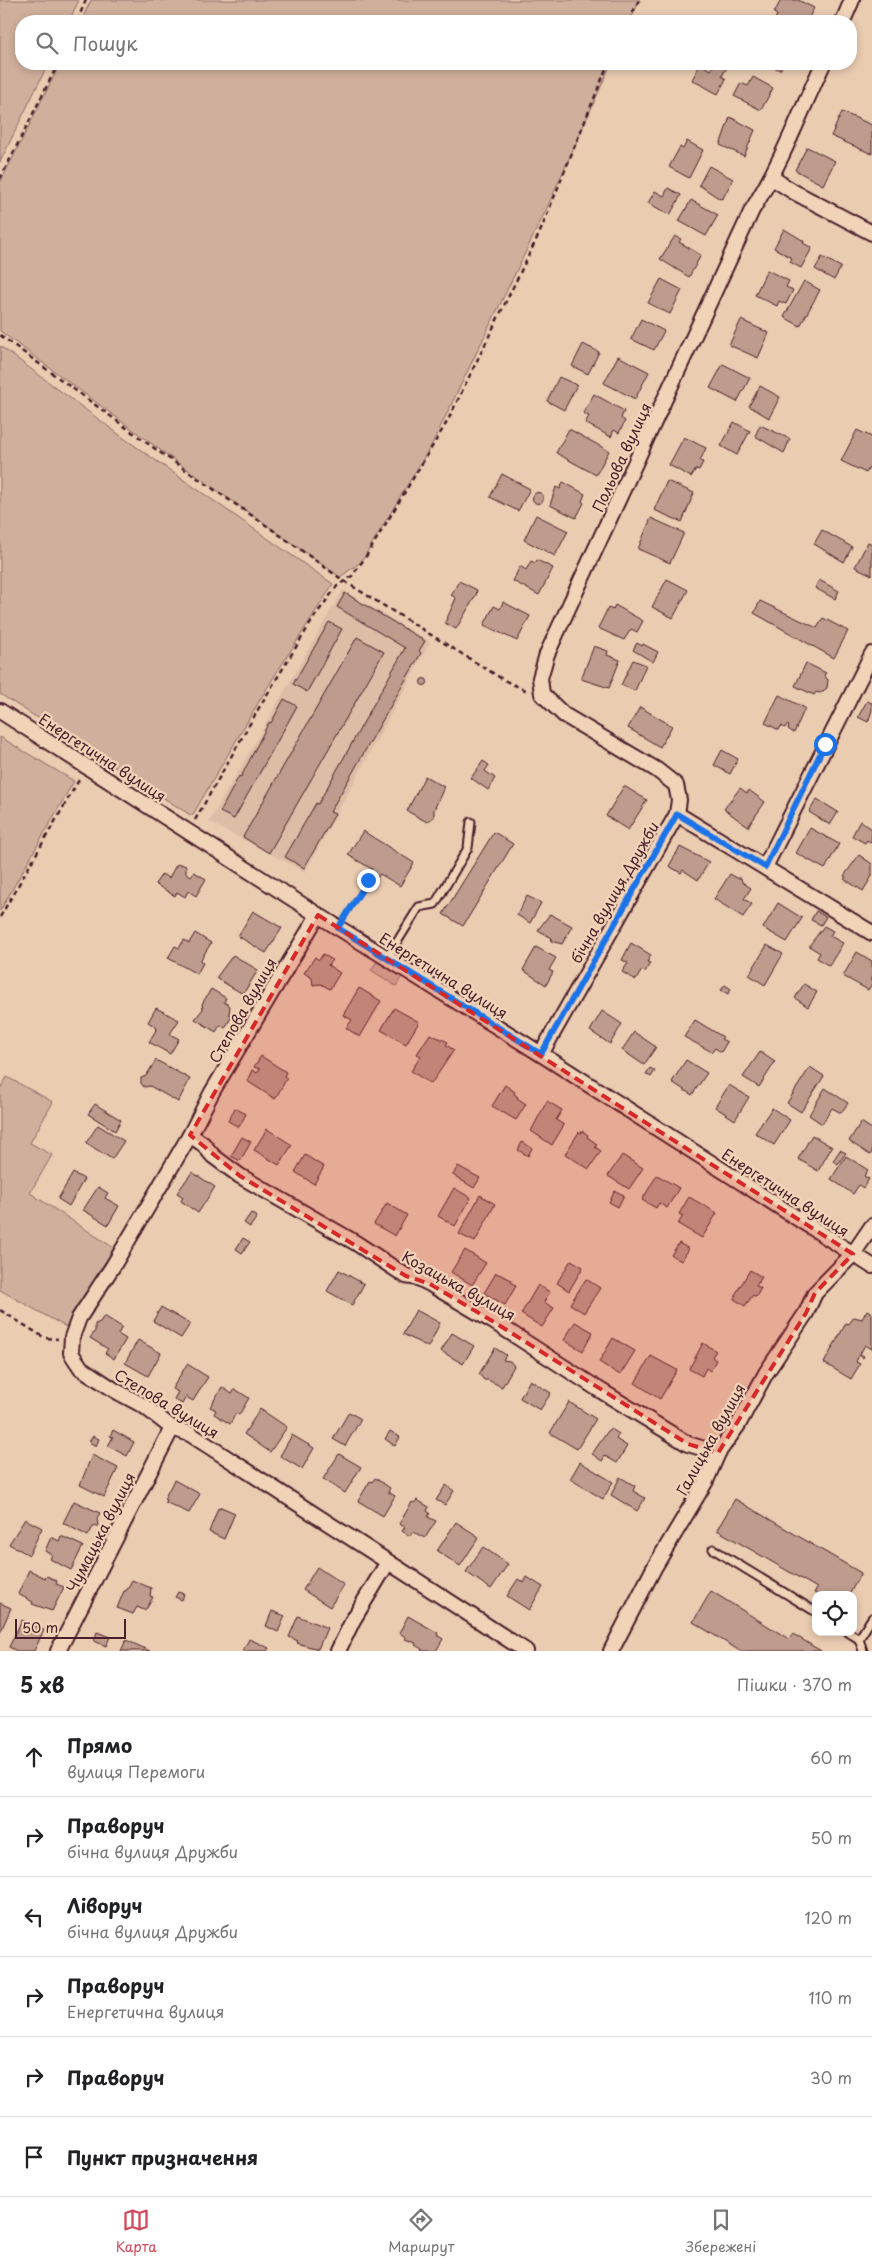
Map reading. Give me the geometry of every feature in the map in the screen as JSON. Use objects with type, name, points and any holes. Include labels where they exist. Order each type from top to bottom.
[{"type":"street","points":[[845,15],[852,0]]},
{"type":"street","name":"Польова вулиця","points":[[542,694],[540,678],[547,654],[752,210],[772,178],[787,140],[820,70]]},
{"type":"street","points":[[772,178],[794,192],[872,233]]},
{"type":"street","points":[[765,867],[872,654]]},
{"type":"street","points":[[542,694],[564,715],[657,770],[676,785],[679,800],[677,814]]},
{"type":"street","name":"Енергетична вулиця","points":[[0,711],[338,928],[541,1054],[872,1266]]},
{"type":"street","name":"бічна вулиця Дружби","points":[[541,1054],[677,814],[872,934]]},
{"type":"street","name":"Степова вулиця","points":[[318,915],[212,1092],[190,1135],[113,1266],[78,1318],[72,1339],[71,1353],[81,1368],[116,1391],[144,1406],[172,1428],[190,1434],[526,1651]]},
{"type":"street","name":"Козацька вулиця","points":[[190,1135],[203,1144],[213,1156],[240,1176],[356,1243],[406,1276],[418,1278],[430,1284],[681,1439],[718,1453]]},
{"type":"street","name":"Галицька вулиця","points":[[611,1651],[654,1568],[706,1481],[718,1453],[738,1425],[766,1373],[806,1313],[815,1293],[853,1254],[872,1226]]},
{"type":"street","name":"Чумацька вулиця","points":[[58,1651],[172,1428]]},
{"type":"street","points":[[338,1651],[353,1620],[388,1562]]},
{"type":"lane","points":[[387,958],[419,907],[435,904],[468,848],[471,822]]},
{"type":"lane","points":[[713,1549],[812,1610]]},
{"type":"lane","points":[[863,1651],[860,1639],[872,1618]]},
{"type":"lane","points":[[855,1636],[860,1639]]},
{"type":"path","points":[[80,15],[86,0]]},
{"type":"path","points":[[631,15],[639,0]]},
{"type":"path","points":[[0,179],[55,70]]},
{"type":"path","points":[[188,832],[255,713],[315,616],[337,586],[352,576],[367,555],[447,422],[540,232],[606,70]]},
{"type":"path","points":[[0,335],[158,451],[344,581],[504,680],[532,693],[542,694]]},
{"type":"path","points":[[0,917],[87,766]]},
{"type":"path","points":[[338,928],[368,880]]},
{"type":"path","points":[[0,1310],[45,1338],[72,1339]]},
{"type":"highlighted area","points":[[318,915],[853,1254],[815,1293],[806,1313],[718,1453],[688,1444],[494,1322],[430,1284],[406,1276],[240,1176],[190,1135]]},
{"type":"shaded area","points":[[0,0],[79,0],[72,15],[15,15],[15,70],[45,70],[0,162]]},
{"type":"shaded area","points":[[91,0],[640,0],[633,15],[84,15]]},
{"type":"shaded area","points":[[57,70],[608,70],[547,208],[432,444],[361,562],[340,577],[167,455],[0,331],[0,183]]},
{"type":"shaded area","points":[[0,346],[125,439],[333,584],[267,688],[192,816],[0,694]]},
{"type":"shaded area","points":[[343,590],[430,642],[305,872],[209,822]]},
{"type":"shaded area","points":[[0,737],[74,781],[0,911]]},
{"type":"shaded area","points":[[378,960],[402,976],[396,986],[371,970]]},
{"type":"shaded area","points":[[7,1077],[53,1102],[30,1143],[52,1155],[30,1193],[114,1248],[66,1327],[0,1290],[0,1089]]},
{"type":"building","points":[[781,0],[798,0],[814,8],[810,15],[777,15],[774,13]]},
{"type":"building","points":[[697,70],[726,70],[722,76],[726,79],[718,94],[692,80]]},
{"type":"building","points":[[753,77],[773,88],[761,110],[734,96],[741,83],[748,86]]},
{"type":"building","points":[[842,112],[872,125],[872,154],[831,136]]},
{"type":"building","points":[[730,117],[755,130],[744,156],[720,145]]},
{"type":"building","points":[[687,141],[703,150],[689,178],[669,167],[680,147],[683,149]]},
{"type":"building","points":[[807,147],[835,161],[823,185],[795,170]]},
{"type":"building","points":[[709,166],[733,179],[723,198],[720,199],[699,185]]},
{"type":"building","points":[[668,188],[681,195],[670,215],[648,203],[655,191],[664,196]]},
{"type":"building","points":[[691,200],[718,215],[706,236],[679,221]]},
{"type":"building","points":[[784,229],[812,248],[801,268],[790,262],[792,258],[774,248]]},
{"type":"building","points":[[675,236],[681,239],[679,242],[701,255],[689,277],[660,259]]},
{"type":"building","points":[[822,257],[841,267],[834,280],[815,269]]},
{"type":"building","points":[[767,270],[789,281],[786,287],[793,290],[786,304],[779,301],[777,306],[755,295]]},
{"type":"building","points":[[661,279],[682,290],[670,314],[648,303]]},
{"type":"building","points":[[804,281],[820,290],[800,326],[784,317]]},
{"type":"building","points":[[641,319],[664,331],[654,350],[631,339]]},
{"type":"building","points":[[741,320],[769,333],[758,358],[729,345]]},
{"type":"building","points":[[583,344],[599,352],[588,374],[572,366]]},
{"type":"building","points":[[618,356],[649,372],[635,399],[604,383]]},
{"type":"building","points":[[723,364],[750,378],[737,402],[710,388]]},
{"type":"building","points":[[559,377],[577,385],[564,410],[547,401]]},
{"type":"building","points":[[760,386],[780,397],[769,418],[749,406]]},
{"type":"building","points":[[594,394],[624,411],[621,418],[625,421],[619,433],[614,430],[611,437],[585,423],[589,416],[583,413]]},
{"type":"building","points":[[734,422],[750,431],[737,455],[721,446]]},
{"type":"building","points":[[760,425],[790,439],[784,453],[755,436]]},
{"type":"building","points":[[569,429],[609,451],[596,475],[556,453]]},
{"type":"building","points":[[857,430],[872,437],[872,463],[866,473],[841,461]]},
{"type":"building","points":[[684,437],[706,448],[700,461],[703,462],[699,470],[696,469],[691,477],[669,465]]},
{"type":"building","points":[[502,474],[530,489],[518,511],[490,497]]},
{"type":"building","points":[[667,481],[694,493],[682,522],[654,510]]},
{"type":"building","points":[[563,482],[585,494],[582,501],[584,503],[576,518],[550,505],[556,487],[560,489]]},
{"type":"building","points":[[536,493],[540,493],[543,498],[542,502],[536,503],[533,500],[533,496]]},
{"type":"building","points":[[536,515],[568,531],[555,556],[524,540]]},
{"type":"building","points":[[651,518],[684,533],[670,563],[638,549]]},
{"type":"building","points":[[822,530],[852,547],[844,562],[814,544]]},
{"type":"building","points":[[868,542],[872,544],[872,575],[855,567]]},
{"type":"building","points":[[537,560],[553,568],[539,595],[513,581],[520,566],[526,570],[531,561],[535,563]]},
{"type":"building","points":[[667,579],[688,590],[673,618],[652,607]]},
{"type":"building","points":[[819,580],[839,591],[835,599],[815,588]]},
{"type":"building","points":[[459,581],[477,590],[456,629],[445,623],[456,598],[451,595]]},
{"type":"building","points":[[345,593],[425,641],[419,651],[421,653],[330,812],[335,814],[304,868],[285,857],[316,803],[318,804],[405,648],[337,607]]},
{"type":"building","points":[[760,601],[817,628],[823,618],[848,631],[834,658],[754,613]]},
{"type":"building","points":[[503,602],[530,616],[517,641],[484,625],[494,606],[500,609]]},
{"type":"building","points":[[615,605],[643,621],[637,632],[631,629],[624,640],[598,628],[608,608],[613,610]]},
{"type":"building","points":[[329,622],[342,629],[307,692],[293,684]]},
{"type":"building","points":[[357,637],[384,652],[269,853],[243,837]]},
{"type":"building","points":[[637,643],[658,652],[653,662],[633,650]]},
{"type":"building","points":[[594,646],[608,651],[607,655],[620,660],[609,688],[581,679]]},
{"type":"building","points":[[633,660],[646,665],[635,691],[621,685]]},
{"type":"building","points":[[806,663],[826,673],[824,675],[828,680],[827,688],[820,693],[816,692],[814,695],[795,686]]},
{"type":"building","points":[[424,678],[428,682],[424,686],[420,682]]},
{"type":"building","points":[[779,695],[805,708],[794,733],[788,729],[789,726],[787,725],[785,728],[781,726],[779,730],[765,723]]},
{"type":"building","points":[[284,699],[297,706],[234,819],[220,812],[239,776],[241,777],[269,722],[271,723]]},
{"type":"building","points":[[867,701],[872,703],[868,722],[858,717]]},
{"type":"building","points":[[640,707],[672,726],[660,747],[628,728]]},
{"type":"building","points":[[722,750],[738,759],[730,774],[714,765]]},
{"type":"building","points":[[483,761],[489,765],[485,771],[495,778],[488,790],[471,778]]},
{"type":"building","points":[[425,776],[444,787],[434,810],[434,817],[427,822],[407,811]]},
{"type":"building","points":[[624,786],[647,800],[628,830],[606,816]]},
{"type":"building","points":[[740,788],[747,793],[749,790],[765,802],[748,827],[724,809]]},
{"type":"building","points":[[817,799],[838,812],[830,825],[809,812]]},
{"type":"building","points":[[860,821],[872,829],[871,843],[867,840],[865,843],[852,836]]},
{"type":"building","points":[[810,828],[839,844],[825,869],[796,853]]},
{"type":"building","points":[[363,831],[414,863],[400,886],[380,874],[377,878],[369,874],[372,869],[348,855]]},
{"type":"building","points":[[494,832],[513,844],[463,926],[443,914]]},
{"type":"building","points":[[680,847],[709,862],[698,880],[683,870],[681,873],[669,866]]},
{"type":"building","points":[[859,855],[872,864],[872,876],[863,891],[844,879],[846,877],[844,876]]},
{"type":"building","points":[[176,865],[186,866],[186,873],[191,876],[194,872],[206,879],[196,896],[188,891],[185,897],[177,892],[175,896],[155,884],[162,874],[169,878]]},
{"type":"building","points":[[730,874],[741,878],[742,882],[751,888],[744,899],[752,904],[743,917],[714,899]]},
{"type":"building","points":[[527,896],[541,903],[530,923],[517,915]]},
{"type":"building","points":[[778,903],[802,918],[787,942],[763,928]]},
{"type":"building","points":[[253,911],[282,928],[266,953],[238,936]]},
{"type":"building","points":[[816,911],[826,917],[821,925],[811,920]]},
{"type":"building","points":[[550,914],[572,926],[562,944],[551,941],[552,938],[538,930]]},
{"type":"building","points":[[824,926],[833,931],[830,936],[843,943],[829,966],[817,958],[820,953],[809,946]]},
{"type":"building","points":[[195,933],[211,943],[200,961],[203,963],[197,974],[168,958],[175,946],[179,948],[184,940],[189,943]]},
{"type":"building","points":[[631,943],[651,955],[647,962],[650,963],[645,972],[642,970],[636,980],[622,972],[628,963],[622,960]]},
{"type":"building","points":[[767,945],[783,954],[765,985],[749,975]]},
{"type":"building","points":[[536,947],[556,958],[549,970],[553,972],[546,985],[523,970]]},
{"type":"building","points":[[857,952],[872,961],[872,984],[868,990],[843,976]]},
{"type":"building","points":[[323,954],[332,960],[328,965],[340,973],[330,989],[321,984],[313,985],[312,978],[304,973],[315,957],[319,960]]},
{"type":"building","points":[[233,955],[258,970],[243,994],[216,978]]},
{"type":"building","points":[[804,984],[817,992],[808,1007],[795,998]]},
{"type":"building","points":[[725,985],[731,989],[728,994],[721,990]]},
{"type":"building","points":[[359,988],[381,1001],[360,1037],[346,1028],[352,1020],[343,1015]]},
{"type":"building","points":[[211,989],[226,998],[224,1002],[230,1006],[229,1014],[232,1016],[225,1028],[220,1025],[216,1032],[195,1019],[203,1009],[202,1004]]},
{"type":"building","points":[[156,1008],[179,1020],[170,1034],[179,1039],[170,1054],[149,1042],[157,1028],[148,1022]]},
{"type":"building","points":[[394,1008],[419,1022],[406,1044],[381,1030]]},
{"type":"building","points":[[602,1011],[622,1024],[610,1044],[590,1031]]},
{"type":"building","points":[[695,1020],[723,1037],[721,1039],[727,1042],[721,1052],[715,1048],[712,1052],[684,1037]]},
{"type":"building","points":[[634,1032],[656,1047],[644,1065],[622,1050]]},
{"type":"building","points":[[430,1034],[448,1042],[446,1045],[454,1050],[431,1084],[411,1071],[421,1056],[417,1054]]},
{"type":"building","points":[[760,1052],[775,1062],[759,1087],[743,1077]]},
{"type":"building","points":[[261,1056],[286,1072],[284,1076],[287,1078],[275,1099],[247,1081],[252,1070],[257,1073],[260,1069],[254,1067]]},
{"type":"building","points":[[156,1060],[190,1079],[178,1102],[150,1086],[144,1087],[141,1083],[141,1078],[146,1076]]},
{"type":"building","points":[[686,1060],[707,1073],[692,1095],[672,1082]]},
{"type":"building","points":[[810,1067],[824,1076],[801,1112],[787,1103]]},
{"type":"building","points":[[650,1068],[655,1071],[651,1077],[646,1074]]},
{"type":"building","points":[[505,1085],[515,1092],[514,1094],[517,1098],[526,1104],[516,1120],[492,1106]]},
{"type":"building","points":[[729,1085],[749,1097],[735,1120],[715,1107]]},
{"type":"building","points":[[825,1088],[848,1103],[841,1113],[832,1108],[822,1124],[809,1115]]},
{"type":"building","points":[[547,1101],[562,1110],[556,1120],[564,1125],[552,1145],[531,1131]]},
{"type":"building","points":[[95,1104],[121,1120],[115,1131],[88,1114]]},
{"type":"building","points":[[235,1108],[246,1114],[239,1127],[228,1121]]},
{"type":"building","points":[[772,1108],[790,1120],[774,1145],[755,1133]]},
{"type":"building","points":[[861,1122],[872,1129],[872,1152],[870,1155],[849,1141]]},
{"type":"building","points":[[98,1125],[124,1141],[112,1159],[86,1143]]},
{"type":"building","points":[[267,1129],[292,1145],[279,1165],[254,1150]]},
{"type":"building","points":[[582,1131],[597,1144],[595,1147],[601,1151],[589,1169],[565,1154],[579,1132],[581,1133]]},
{"type":"building","points":[[812,1135],[832,1147],[818,1171],[798,1159]]},
{"type":"building","points":[[242,1137],[251,1142],[240,1161],[231,1156]]},
{"type":"building","points":[[522,1142],[532,1148],[528,1156],[518,1150]]},
{"type":"building","points":[[840,1150],[846,1153],[838,1164],[833,1161]]},
{"type":"building","points":[[305,1155],[324,1167],[314,1184],[295,1172]]},
{"type":"building","points":[[622,1155],[643,1168],[629,1189],[608,1176]]},
{"type":"building","points":[[846,1156],[868,1170],[864,1176],[869,1179],[863,1188],[859,1185],[853,1194],[831,1179]]},
{"type":"building","points":[[458,1166],[480,1178],[474,1188],[453,1175]]},
{"type":"building","points":[[192,1172],[215,1187],[198,1213],[181,1201],[183,1197],[177,1193]]},
{"type":"building","points":[[73,1173],[84,1179],[69,1206],[58,1199]]},
{"type":"building","points":[[657,1175],[679,1188],[667,1208],[659,1203],[656,1208],[642,1200]]},
{"type":"building","points":[[98,1187],[108,1193],[105,1198],[119,1206],[108,1225],[83,1210]]},
{"type":"building","points":[[454,1188],[471,1198],[455,1226],[438,1216]]},
{"type":"building","points":[[615,1191],[624,1195],[618,1207],[609,1202]]},
{"type":"building","points":[[480,1195],[495,1204],[475,1242],[459,1234]]},
{"type":"building","points":[[689,1197],[717,1213],[702,1238],[678,1224],[683,1216],[679,1214]]},
{"type":"building","points":[[387,1203],[407,1215],[395,1236],[374,1224]]},
{"type":"building","points":[[251,1213],[257,1217],[250,1227],[244,1223]]},
{"type":"building","points":[[243,1238],[250,1242],[242,1253],[236,1249]]},
{"type":"building","points":[[679,1243],[689,1249],[681,1261],[671,1255]]},
{"type":"building","points":[[465,1250],[486,1263],[472,1285],[451,1272]]},
{"type":"building","points":[[571,1260],[583,1267],[569,1291],[557,1283]]},
{"type":"building","points":[[339,1270],[364,1284],[352,1305],[327,1291]]},
{"type":"building","points":[[750,1270],[762,1277],[756,1286],[761,1288],[756,1297],[753,1295],[745,1306],[734,1299]]},
{"type":"building","points":[[496,1273],[512,1280],[511,1282],[516,1286],[505,1305],[484,1293]]},
{"type":"building","points":[[586,1279],[600,1288],[584,1313],[570,1304]]},
{"type":"building","points":[[538,1285],[550,1292],[544,1302],[554,1308],[542,1327],[521,1314]]},
{"type":"building","points":[[161,1307],[190,1324],[181,1338],[153,1321]]},
{"type":"building","points":[[416,1310],[440,1323],[428,1347],[403,1334]]},
{"type":"building","points":[[867,1310],[872,1313],[872,1349],[865,1345],[860,1354],[864,1356],[863,1358],[859,1355],[856,1362],[860,1364],[851,1379],[824,1363],[846,1323],[849,1324],[854,1317],[862,1319]]},
{"type":"building","points":[[104,1316],[122,1327],[118,1334],[126,1339],[114,1359],[105,1353],[108,1349],[90,1338],[95,1331],[95,1324],[100,1322]]},
{"type":"building","points":[[575,1322],[593,1332],[583,1351],[564,1340]]},
{"type":"building","points":[[452,1333],[474,1346],[463,1364],[441,1351]]},
{"type":"building","points":[[613,1338],[635,1351],[620,1375],[599,1362]]},
{"type":"building","points":[[138,1340],[161,1353],[148,1376],[125,1363]]},
{"type":"building","points":[[703,1343],[716,1351],[712,1357],[716,1360],[710,1371],[706,1368],[702,1376],[689,1369]]},
{"type":"building","points":[[495,1348],[506,1355],[503,1360],[510,1361],[514,1366],[502,1387],[484,1380],[479,1374]]},
{"type":"building","points":[[651,1356],[677,1370],[660,1399],[635,1383]]},
{"type":"building","points":[[187,1364],[208,1377],[193,1401],[186,1397],[182,1404],[174,1399],[178,1392],[172,1389]]},
{"type":"building","points":[[530,1380],[551,1393],[540,1410],[520,1398]]},
{"type":"building","points":[[222,1387],[232,1394],[235,1389],[249,1398],[239,1415],[236,1413],[230,1424],[214,1414],[216,1410],[210,1407]]},
{"type":"building","points":[[569,1402],[596,1419],[577,1449],[550,1433]]},
{"type":"building","points":[[260,1409],[287,1427],[270,1452],[244,1434]]},
{"type":"building","points":[[349,1412],[361,1419],[345,1446],[333,1439]]},
{"type":"building","points":[[610,1428],[619,1434],[616,1439],[627,1446],[617,1463],[605,1456],[602,1461],[592,1454]]},
{"type":"building","points":[[113,1430],[134,1442],[127,1456],[108,1446],[113,1437],[110,1436]]},
{"type":"building","points":[[390,1431],[400,1437],[395,1446],[385,1439]]},
{"type":"building","points":[[292,1435],[314,1448],[302,1469],[280,1456]]},
{"type":"building","points":[[93,1436],[99,1439],[96,1446],[89,1442]]},
{"type":"building","points":[[339,1454],[361,1467],[345,1493],[323,1479]]},
{"type":"building","points":[[92,1455],[118,1468],[104,1497],[80,1485]]},
{"type":"building","points":[[580,1462],[613,1482],[603,1499],[570,1479]]},
{"type":"building","points":[[620,1477],[635,1486],[633,1491],[645,1498],[637,1511],[611,1495]]},
{"type":"building","points":[[375,1478],[390,1488],[388,1492],[395,1496],[383,1516],[358,1501],[370,1481],[372,1482]]},
{"type":"building","points":[[174,1480],[200,1494],[189,1513],[165,1502],[166,1500],[164,1499]]},
{"type":"building","points":[[446,1485],[454,1491],[445,1505],[436,1500]]},
{"type":"building","points":[[735,1499],[861,1573],[851,1591],[815,1591],[817,1588],[717,1530]]},
{"type":"building","points":[[417,1500],[429,1507],[427,1511],[430,1513],[428,1517],[436,1521],[425,1538],[413,1532],[410,1536],[402,1531],[405,1527],[399,1524],[412,1502],[414,1503]]},
{"type":"building","points":[[74,1501],[100,1513],[97,1518],[98,1526],[93,1527],[88,1536],[63,1523]]},
{"type":"building","points":[[221,1507],[235,1513],[224,1539],[209,1532],[218,1508],[220,1509]]},
{"type":"building","points":[[25,1519],[42,1528],[29,1555],[9,1544]]},
{"type":"building","points":[[456,1522],[479,1537],[460,1566],[437,1551]]},
{"type":"building","points":[[61,1536],[83,1546],[71,1570],[50,1559],[52,1555],[45,1551],[51,1537],[59,1541]]},
{"type":"building","points":[[483,1547],[508,1564],[491,1589],[466,1572]]},
{"type":"building","points":[[317,1567],[344,1585],[330,1607],[303,1590]]},
{"type":"building","points":[[29,1570],[45,1578],[47,1576],[57,1581],[56,1584],[64,1587],[52,1611],[32,1604],[33,1602],[18,1594]]},
{"type":"building","points":[[527,1577],[543,1587],[529,1610],[507,1596],[518,1579],[524,1583]]},
{"type":"building","points":[[132,1580],[151,1588],[150,1596],[153,1597],[147,1608],[144,1610],[137,1607],[133,1614],[117,1608],[124,1591],[126,1591]]},
{"type":"building","points":[[711,1591],[789,1639],[793,1634],[821,1651],[740,1651],[693,1622]]},
{"type":"building","points":[[178,1592],[184,1594],[182,1600],[175,1597]]},
{"type":"building","points":[[0,1603],[11,1608],[0,1633]]},
{"type":"building","points":[[272,1611],[285,1616],[278,1632],[266,1626]]},
{"type":"building","points":[[298,1616],[327,1628],[318,1649],[297,1643],[298,1641],[289,1637]]},
{"type":"building","points":[[408,1616],[438,1633],[437,1635],[443,1639],[436,1651],[421,1651],[422,1649],[415,1645],[416,1643],[405,1639],[406,1637],[399,1633]]},
{"type":"building","points":[[22,1620],[44,1630],[34,1651],[17,1651],[9,1647]]},
{"type":"building","points":[[97,1632],[110,1637],[106,1646],[94,1641]]},
{"type":"building","points":[[249,1639],[269,1648],[267,1651],[243,1651]]},
{"type":"building","points":[[126,1640],[150,1651],[121,1651]]},
{"type":"route","points":[[368,880],[338,928],[541,1054],[677,814],[765,867],[825,744]]}]
